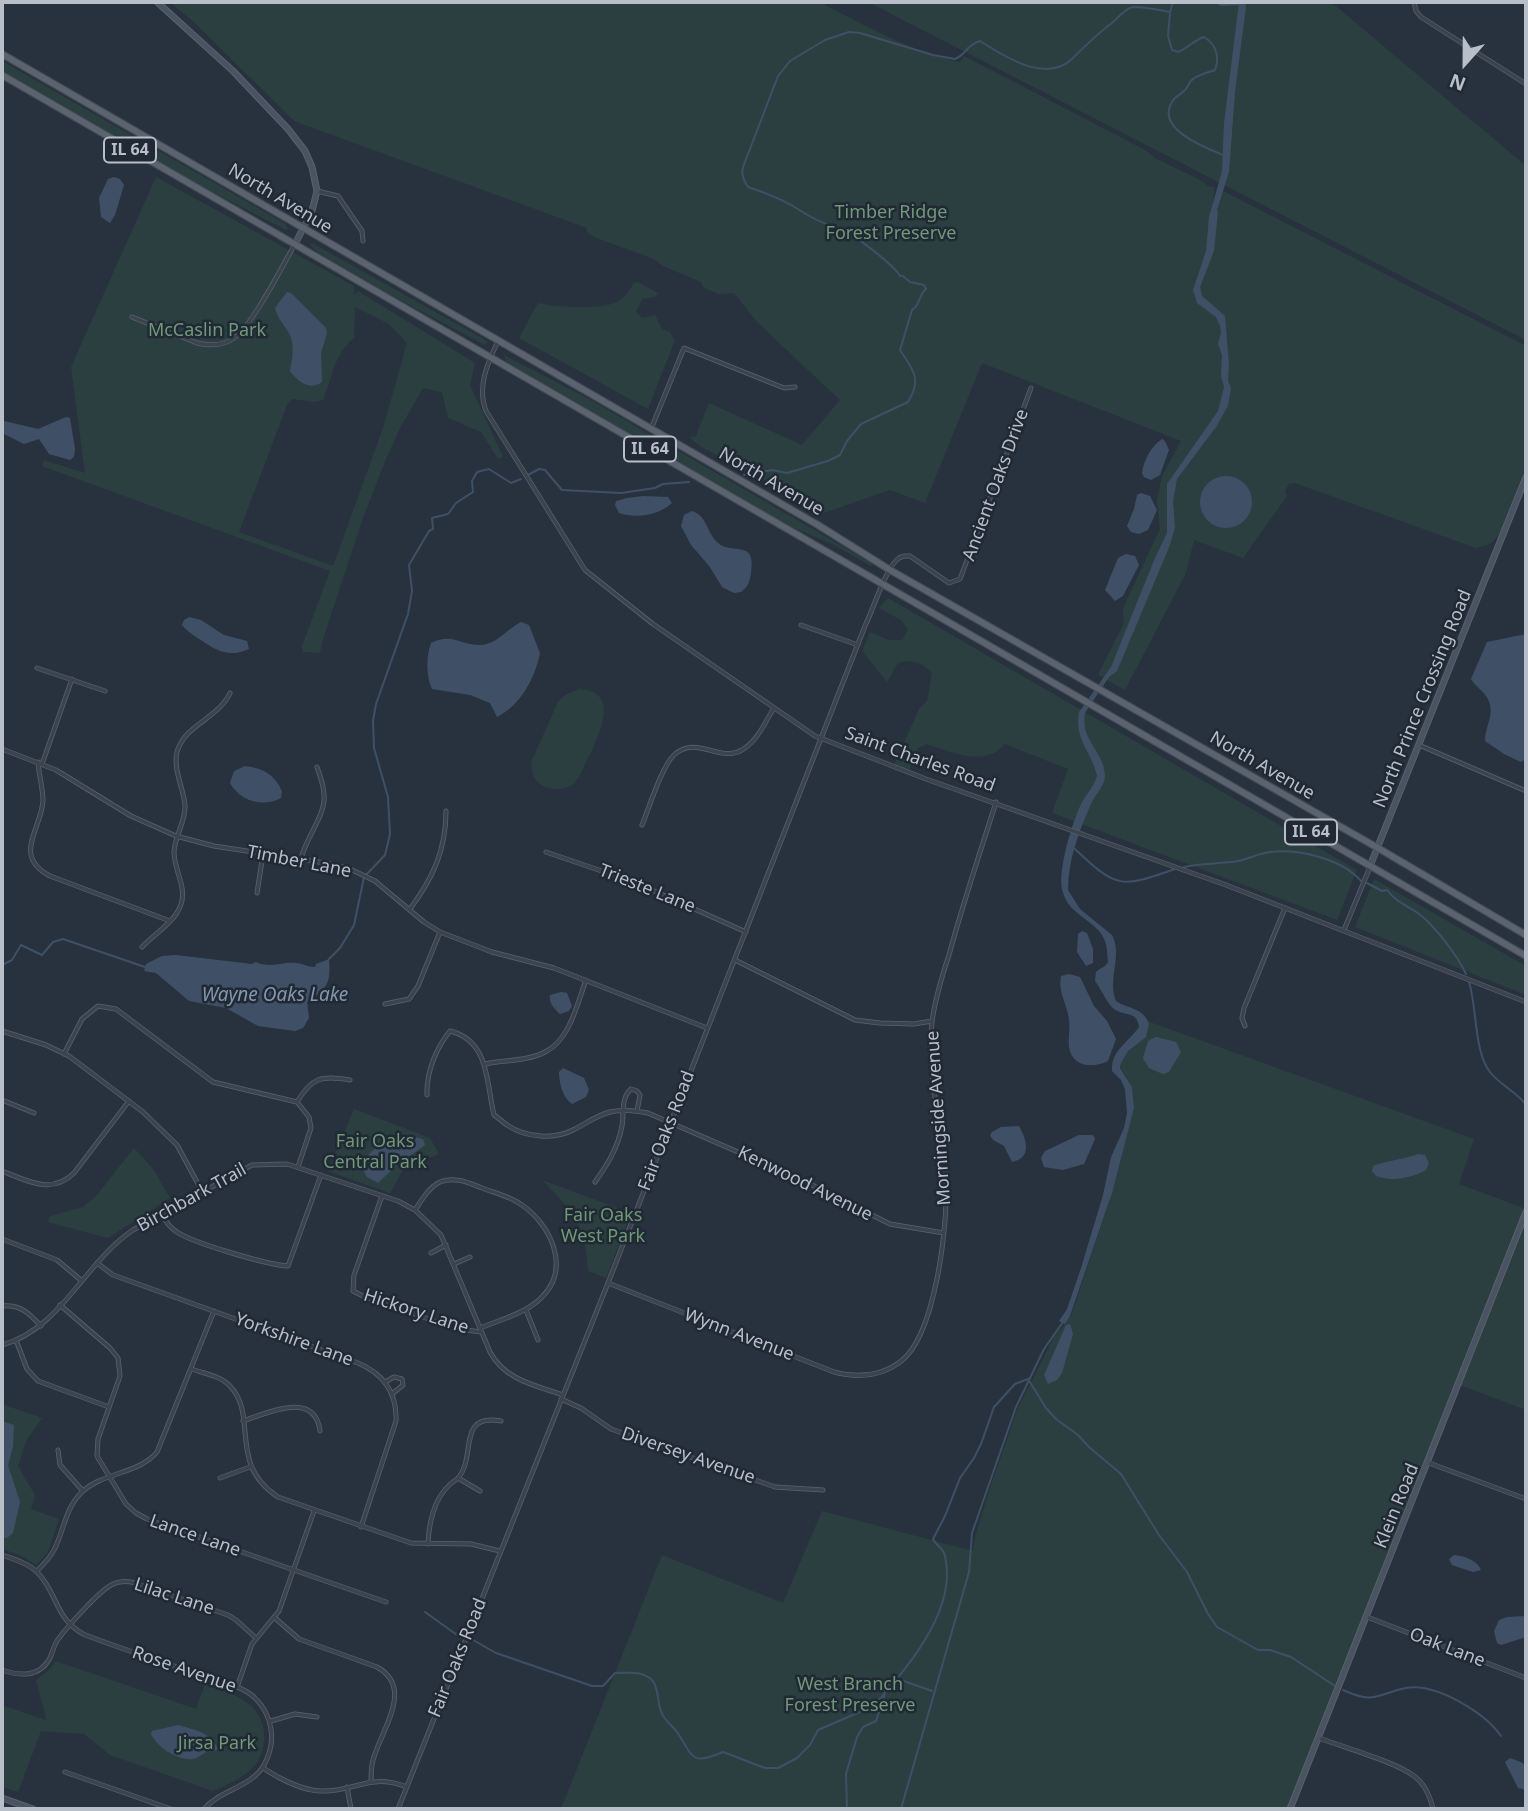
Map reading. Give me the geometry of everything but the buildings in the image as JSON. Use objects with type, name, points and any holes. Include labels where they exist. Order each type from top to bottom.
[{"type":"main road","name":"North Avenue","points":[[2,54],[818,525],[890,570],[1088,681],[1526,935]]},
{"type":"main road","name":"North Avenue","points":[[2,75],[1526,956]]},
{"type":"street","points":[[132,317],[197,343],[222,344],[236,337],[247,324],[295,244],[312,211],[317,191],[309,158],[293,134],[207,46],[158,2]]},
{"type":"street","points":[[1414,2],[1416,10],[1424,19],[1526,84]]},
{"type":"street","points":[[317,191],[338,196],[362,231],[363,241]]},
{"type":"street","name":"Saint Charles Road","points":[[498,341],[490,357],[481,392],[486,411],[585,570],[653,624],[821,739],[1344,930],[1526,1002]]},
{"type":"street","points":[[651,429],[684,348],[784,388],[795,387]]},
{"type":"street","name":"Ancient Oaks Drive","points":[[890,570],[897,559],[910,556],[949,583],[960,579],[1031,388]]},
{"type":"street","name":"North Prince Crossing Road","points":[[1344,930],[1526,477]]},
{"type":"street","name":"Fair Oaks Road","points":[[398,1809],[890,570]]},
{"type":"street","points":[[801,625],[858,645]]},
{"type":"street","points":[[37,668],[105,691]]},
{"type":"street","points":[[72,679],[40,763],[43,803],[30,846],[32,860],[50,876],[170,921]]},
{"type":"street","points":[[142,947],[177,917],[183,896],[174,855],[176,836],[185,810],[176,763],[178,748],[187,735],[222,706],[230,693]]},
{"type":"street","points":[[642,825],[667,764],[674,754],[682,748],[694,746],[724,754],[738,753],[752,742],[775,708]]},
{"type":"street","points":[[1419,745],[1526,791]]},
{"type":"street","name":"Timber Lane","points":[[2,749],[64,774],[140,821],[176,836],[214,846],[332,864],[364,876],[440,932],[492,952],[548,965],[707,1028]]},
{"type":"street","points":[[301,859],[306,841],[320,817],[324,803],[324,790],[317,767]]},
{"type":"street","name":"Morningside Avenue","points":[[873,1374],[901,1362],[915,1343],[931,1299],[944,1233],[946,1180],[933,1069],[933,1021],[957,924],[996,802]]},
{"type":"street","points":[[410,909],[428,884],[440,856],[445,835],[446,811]]},
{"type":"street","name":"Trieste Lane","points":[[546,852],[634,882],[746,932]]},
{"type":"street","points":[[257,893],[263,854]]},
{"type":"street","points":[[1245,1026],[1242,1018],[1244,1008],[1285,908]]},
{"type":"street","points":[[385,1004],[409,999],[418,986],[440,932]]},
{"type":"street","points":[[735,960],[855,1020],[914,1024],[933,1021]]},
{"type":"street","points":[[485,1064],[544,1053],[553,1047],[567,1029],[586,980]]},
{"type":"street","points":[[95,1000],[97,1006]]},
{"type":"street","points":[[64,1054],[82,1019],[97,1006],[113,1007],[213,1082],[297,1102],[309,1117],[311,1128],[298,1167]]},
{"type":"street","points":[[2,1031],[64,1054],[129,1101],[171,1136],[203,1193]]},
{"type":"street","points":[[427,1095],[430,1071],[441,1043],[450,1031],[466,1037],[476,1047],[485,1064],[494,1115],[512,1128],[531,1134],[562,1134],[600,1115],[624,1110]]},
{"type":"street","points":[[297,1102],[307,1087],[317,1080],[350,1080]]},
{"type":"street","points":[[595,1182],[607,1167],[622,1128],[625,1094],[631,1089],[640,1095],[637,1112]]},
{"type":"street","points":[[2,1100],[34,1113]]},
{"type":"street","points":[[2,1171],[40,1185],[61,1182],[74,1173],[129,1101]]},
{"type":"street","name":"Kenwood Avenue","points":[[624,1110],[648,1113],[798,1178],[890,1224],[944,1233]]},
{"type":"street","name":"Birchbark Trail","points":[[2,1345],[41,1326],[123,1237],[252,1165],[277,1163],[298,1167],[415,1210],[442,1235],[493,1358],[508,1374],[562,1397]]},
{"type":"street","points":[[162,1214],[171,1227],[185,1236],[271,1264],[288,1266],[321,1175]]},
{"type":"street","name":"Hickory Lane","points":[[382,1196],[354,1275],[353,1291],[458,1329],[480,1330],[526,1309],[547,1292],[556,1264],[552,1241],[529,1210],[507,1197],[454,1180],[440,1182],[415,1210]]},
{"type":"street","name":"Klein Road","points":[[1290,1809],[1526,1212]]},
{"type":"street","points":[[2,1239],[57,1260],[82,1281]]},
{"type":"street","points":[[431,1253],[446,1245]]},
{"type":"street","points":[[454,1264],[470,1257]]},
{"type":"street","name":"Yorkshire Lane","points":[[97,1263],[113,1275],[362,1365],[385,1382],[392,1394],[396,1412],[395,1429],[361,1527]]},
{"type":"street","name":"Wynn Avenue","points":[[608,1283],[834,1372],[860,1376],[873,1374]]},
{"type":"street","name":"Lance Lane","points":[[60,1305],[110,1348],[117,1358],[120,1376],[96,1448],[100,1464],[126,1504],[144,1518],[386,1602]]},
{"type":"street","points":[[2,1306],[22,1309],[41,1326]]},
{"type":"street","points":[[526,1309],[538,1340]]},
{"type":"street","points":[[37,1571],[54,1552],[69,1510],[83,1491],[108,1476],[146,1462],[157,1452],[214,1310]]},
{"type":"street","points":[[16,1340],[27,1368],[38,1381],[109,1407]]},
{"type":"street","points":[[191,1369],[217,1378],[230,1386],[240,1403],[250,1466],[262,1484],[274,1494],[411,1544],[477,1545],[500,1551]]},
{"type":"street","points":[[385,1382],[394,1377],[402,1379],[402,1385],[392,1394]]},
{"type":"street","name":"Diversey Avenue","points":[[562,1397],[611,1429],[775,1487],[823,1490]]},
{"type":"street","points":[[243,1421],[271,1410],[291,1407],[305,1410],[315,1416],[320,1431]]},
{"type":"street","points":[[428,1544],[435,1506],[446,1487],[458,1478],[467,1463],[469,1438],[473,1429],[486,1419],[501,1421]]},
{"type":"street","points":[[58,1450],[60,1465],[83,1491]]},
{"type":"street","points":[[1429,1462],[1526,1499]]},
{"type":"street","points":[[220,1478],[250,1466]]},
{"type":"street","points":[[458,1478],[480,1491]]},
{"type":"street","points":[[237,1687],[256,1638],[281,1608],[314,1510]]},
{"type":"street","points":[[2,1555],[37,1571],[69,1626]]},
{"type":"street","name":"Lilac Lane","points":[[2,1670],[18,1675],[34,1673],[46,1664],[56,1642],[69,1626],[105,1589],[113,1584],[130,1581],[232,1617],[256,1638]]},
{"type":"street","points":[[275,1618],[299,1639],[377,1667],[393,1682],[395,1700],[373,1760],[371,1782]]},
{"type":"street","name":"Oak Lane","points":[[1367,1618],[1526,1678]]},
{"type":"street","name":"Rose Avenue","points":[[69,1626],[89,1637],[237,1687],[254,1698],[271,1721]]},
{"type":"street","points":[[204,1809],[213,1800],[248,1781],[263,1768],[271,1748],[271,1721],[300,1714],[317,1717]]},
{"type":"street","points":[[1319,1738],[1408,1772],[1424,1786],[1430,1795],[1433,1809]]},
{"type":"street","points":[[263,1768],[278,1778],[316,1790],[388,1780],[407,1787]]},
{"type":"street","points":[[65,1772],[171,1809]]},
{"type":"street","points":[[347,1787],[351,1809]]},
{"type":"street","points":[[2,1798],[33,1809]]},
{"type":"green space","name":"Timber Ridge Forest Preserve","points":[[170,2],[825,2],[825,5],[908,45],[960,62],[964,56],[1147,151],[1207,186],[1215,187],[1213,203],[1219,202],[1221,190],[1526,346],[1526,467],[1500,534],[1490,544],[1476,548],[1295,483],[1289,484],[1285,491],[1287,496],[1243,558],[1194,540],[1186,573],[1125,690],[1098,675],[1124,623],[1123,608],[1160,529],[1157,499],[1162,476],[1181,441],[982,363],[925,503],[890,490],[818,515],[757,475],[701,447],[689,437],[696,436],[709,403],[802,445],[840,400],[758,323],[734,293],[719,294],[704,288],[701,282],[663,266],[654,259],[594,237],[587,232],[587,228],[294,121],[195,23]]},
{"type":"green space","points":[[868,2],[1331,2],[1526,166],[1526,340]]},
{"type":"green space","points":[[2,61],[284,223],[288,228],[286,230],[207,189],[2,70]]},
{"type":"green space","name":"McCaslin Park","points":[[156,177],[354,286],[354,295],[358,291],[475,363],[470,385],[503,457],[498,459],[481,432],[448,418],[442,392],[423,388],[400,428],[363,518],[320,653],[303,652],[302,646],[330,571],[42,466],[44,460],[85,473],[71,367]],"holes":[[[355,307],[389,324],[407,343],[383,428],[333,566],[239,532],[287,405],[292,399],[315,402],[323,400],[338,358],[354,338]]]},
{"type":"green space","points":[[312,243],[487,342],[485,345],[398,299],[319,253],[310,245]]},
{"type":"green space","points":[[638,282],[658,293],[655,297],[642,299],[636,312],[642,318],[655,315],[662,329],[670,332],[675,340],[648,409],[519,338],[538,303],[568,307],[604,306],[620,300],[634,283]]},
{"type":"green space","points":[[504,355],[589,399],[871,563],[873,567],[832,544],[792,527],[512,365],[506,361]]},
{"type":"green space","points":[[888,598],[1357,870],[1337,920],[1052,813],[1068,769],[1005,744],[997,751],[978,757],[957,754],[926,744],[918,748],[909,771],[894,765],[919,709],[927,701],[932,673],[916,662],[898,663],[887,682],[862,651],[870,632],[889,640],[902,640],[908,629],[901,620],[879,608]]},
{"type":"green space","points":[[580,689],[599,697],[603,704],[603,722],[574,784],[551,789],[538,782],[534,776],[532,760],[558,702],[565,695]]},
{"type":"green space","points":[[1374,879],[1526,966],[1526,995],[1355,927]]},
{"type":"green space","name":"West Branch Forest Preserve","points":[[1147,1021],[1474,1139],[1459,1184],[1526,1209],[1526,1410],[1457,1384],[1288,1809],[561,1809],[662,1555],[783,1603],[822,1511],[973,1551],[989,1491],[1017,1410],[1054,1337],[1071,1316],[1108,1206],[1134,1108],[1132,1087],[1121,1064],[1125,1055],[1145,1034]]},
{"type":"green space","name":"Fair Oaks Central Park","points":[[354,1109],[430,1138],[439,1154],[404,1168],[390,1193],[328,1171]]},
{"type":"green space","points":[[134,1148],[154,1170],[170,1198],[108,1238],[48,1222],[50,1216],[83,1207],[97,1195]]},
{"type":"green space","name":"Fair Oaks West Park","points":[[542,1180],[631,1213],[606,1278],[588,1271],[584,1243],[576,1220]]},
{"type":"green space","points":[[2,1404],[42,1418],[26,1441],[18,1466],[35,1495],[31,1509],[59,1519],[48,1552],[36,1565],[22,1556],[2,1549]]},
{"type":"green space","name":"Jirsa Park","points":[[56,1661],[196,1709],[205,1684],[234,1695],[253,1708],[260,1718],[264,1734],[261,1755],[242,1777],[213,1791],[110,1755],[84,1734],[41,1731],[18,1792],[2,1787],[2,1705],[45,1720],[36,1680]]},
{"type":"water","points":[[1239,2],[1245,2],[1246,7],[1235,92],[1229,172],[1217,210],[1214,251],[1200,287],[1202,296],[1225,316],[1228,381],[1231,388],[1228,406],[1216,427],[1177,479],[1173,501],[1175,527],[1170,545],[1117,671],[1109,677],[1085,713],[1086,731],[1101,759],[1105,775],[1075,846],[1068,890],[1080,909],[1112,935],[1116,951],[1113,984],[1116,1001],[1140,1012],[1149,1024],[1146,1037],[1128,1051],[1121,1063],[1120,1068],[1132,1087],[1134,1108],[1112,1193],[1065,1324],[1059,1321],[1067,1309],[1081,1268],[1103,1195],[1111,1157],[1124,1128],[1127,1113],[1125,1089],[1112,1071],[1112,1064],[1117,1052],[1139,1027],[1136,1018],[1111,1006],[1095,981],[1096,972],[1108,962],[1105,941],[1094,926],[1071,907],[1062,889],[1062,870],[1070,834],[1081,804],[1097,776],[1079,731],[1079,712],[1111,667],[1167,533],[1167,484],[1218,411],[1224,387],[1221,376],[1222,355],[1218,344],[1220,326],[1216,317],[1197,303],[1193,290],[1206,251],[1209,217],[1222,171],[1224,123]]},
{"type":"water","points":[[108,179],[120,179],[124,185],[110,223],[101,217],[99,198]]},
{"type":"water","points":[[287,292],[326,328],[321,353],[322,382],[318,385],[304,384],[290,371],[292,340],[275,308]]},
{"type":"water","points":[[66,417],[70,418],[75,449],[74,457],[70,460],[49,454],[39,439],[24,444],[2,433],[4,421],[38,429]]},
{"type":"water","points":[[1162,439],[1169,450],[1160,475],[1151,480],[1144,477],[1143,468],[1151,449]]},
{"type":"water","points":[[1226,476],[1236,478],[1244,484],[1250,492],[1250,512],[1244,520],[1236,526],[1226,528],[1216,526],[1208,520],[1202,512],[1200,502],[1202,492],[1208,484],[1216,478]]},
{"type":"water","points":[[1141,493],[1150,496],[1157,510],[1148,530],[1139,534],[1131,532],[1127,526],[1137,495]]},
{"type":"water","points":[[643,496],[668,497],[672,503],[647,515],[633,516],[619,513],[615,505],[616,501]]},
{"type":"water","points":[[692,511],[701,516],[716,541],[728,548],[746,551],[750,555],[750,579],[741,592],[734,593],[722,587],[710,567],[691,545],[681,526],[684,515]]},
{"type":"water","points":[[1126,554],[1135,556],[1139,565],[1123,596],[1115,601],[1105,590],[1118,558]]},
{"type":"water","points":[[189,617],[201,620],[224,635],[247,641],[249,649],[229,653],[212,647],[182,625]]},
{"type":"water","points":[[521,622],[529,625],[540,653],[526,690],[506,712],[497,717],[490,703],[470,695],[432,689],[427,666],[431,643],[451,639],[474,645],[487,644]]},
{"type":"water","points":[[1526,634],[1526,759],[1521,762],[1485,741],[1490,718],[1489,702],[1471,679],[1487,642]]},
{"type":"water","points":[[245,766],[257,768],[272,777],[282,791],[281,798],[267,802],[252,801],[234,789],[230,783],[234,771]]},
{"type":"water","points":[[1082,931],[1087,933],[1093,949],[1093,963],[1086,966],[1077,952],[1078,934]]},
{"type":"water","name":"Wayne Oaks Lake","points":[[176,955],[266,965],[297,963],[310,967],[329,959],[329,974],[324,989],[307,1002],[309,1018],[303,1028],[295,1031],[258,1026],[226,1008],[189,1001],[156,973],[144,971],[146,964],[162,956]]},
{"type":"water","points":[[1069,974],[1080,977],[1094,1006],[1107,1021],[1116,1039],[1108,1061],[1096,1065],[1084,1064],[1079,1063],[1071,1054],[1069,1018],[1060,986],[1061,976]]},
{"type":"water","points":[[567,993],[572,1006],[569,1011],[560,1014],[552,1006],[550,995]]},
{"type":"water","points":[[1156,1037],[1176,1042],[1181,1052],[1169,1072],[1163,1074],[1149,1068],[1143,1058],[1148,1041]]},
{"type":"water","points":[[563,1068],[584,1078],[589,1090],[586,1097],[572,1104],[566,1098],[561,1085],[559,1072]]},
{"type":"water","points":[[1019,1126],[1026,1148],[1023,1157],[1012,1162],[1004,1146],[990,1135],[1001,1127]]},
{"type":"water","points":[[1079,1135],[1093,1135],[1095,1139],[1084,1164],[1063,1170],[1044,1167],[1041,1158],[1045,1151]]},
{"type":"water","points":[[409,1136],[423,1139],[425,1145],[378,1183],[367,1177],[362,1168],[375,1149]]},
{"type":"water","points":[[1418,1154],[1425,1155],[1429,1163],[1426,1170],[1414,1175],[1388,1179],[1376,1176],[1372,1171],[1373,1166]]},
{"type":"water","points":[[1070,1324],[1073,1334],[1062,1373],[1057,1380],[1048,1384],[1044,1375],[1066,1325]]},
{"type":"water","points":[[2,1421],[14,1425],[13,1447],[8,1465],[20,1502],[13,1533],[7,1538],[2,1538]]},
{"type":"water","points":[[1454,1555],[1470,1559],[1481,1570],[1473,1572],[1452,1565],[1449,1559]]},
{"type":"water","points":[[1526,1616],[1526,1637],[1501,1645],[1497,1643],[1494,1631],[1499,1620]]},
{"type":"water","points":[[178,1725],[206,1735],[218,1749],[207,1751],[193,1759],[181,1758],[163,1748],[151,1734],[152,1731]]},
{"type":"water","points":[[1510,1758],[1523,1763],[1526,1771],[1525,1790],[1518,1788],[1505,1762]]},
{"type":"waterway","points":[[744,475],[772,470],[787,473],[828,461],[840,455],[861,424],[908,402],[915,380],[912,368],[900,350],[912,310],[926,289],[924,285],[910,282],[900,276],[884,259],[851,235],[746,184],[742,175],[743,167],[778,76],[790,61],[825,40],[849,32],[955,59],[980,41],[1025,65],[1050,69],[1062,66],[1073,58],[1127,9],[1137,7],[1170,12],[1173,2]]},
{"type":"waterway","points":[[1214,2],[1222,5],[1240,4]]},
{"type":"waterway","points":[[1170,13],[1168,36],[1172,50],[1178,52],[1204,37],[1214,47],[1217,60],[1215,70],[1195,78],[1173,100],[1169,112],[1170,121],[1185,136],[1223,155]]},
{"type":"waterway","points":[[329,959],[340,948],[354,925],[364,877],[385,855],[390,834],[388,797],[374,748],[373,721],[376,704],[408,614],[412,591],[409,565],[429,531],[433,529],[432,518],[448,514],[456,503],[473,492],[472,481],[477,472],[489,469],[511,483],[521,479]]},
{"type":"waterway","points":[[528,475],[539,469],[545,470],[562,490],[621,493],[655,488],[663,484],[689,482]]},
{"type":"waterway","points":[[1075,849],[1101,872],[1120,881],[1142,880],[1175,869]]},
{"type":"waterway","points":[[1184,867],[1238,861],[1281,851],[1331,861],[1361,881]]},
{"type":"waterway","points":[[1367,883],[1382,891],[1387,890],[1425,919],[1445,941],[1466,974]]},
{"type":"waterway","points":[[2,965],[12,960],[21,945],[42,955],[53,942],[63,939],[145,967]]},
{"type":"waterway","points":[[1469,982],[1478,1041],[1485,1063],[1494,1077],[1526,1105]]},
{"type":"waterway","points":[[901,1809],[969,1572],[972,1533],[1016,1407],[1044,1349],[1063,1322]]},
{"type":"waterway","points":[[473,1640],[496,1653],[592,1686],[603,1686],[615,1673],[644,1675],[654,1683],[664,1718],[694,1757],[704,1758],[723,1752],[765,1768],[778,1768],[797,1758],[810,1745],[818,1730],[862,1711],[882,1697],[892,1678],[897,1679],[928,1635],[942,1604],[947,1572],[944,1553],[933,1539],[960,1478],[981,1444],[994,1407],[1015,1384],[1028,1379],[1056,1419],[1121,1474],[1159,1535],[1187,1572],[1217,1627],[1258,1650],[1270,1650],[1291,1657],[1335,1686]]},
{"type":"waterway","points":[[425,1612],[457,1635]]},
{"type":"waterway","points":[[898,1679],[932,1691]]},
{"type":"waterway","points":[[1343,1690],[1370,1698],[1406,1688],[1431,1690],[1471,1709],[1501,1736]]},
{"type":"waterway","points":[[847,1809],[846,1774],[857,1737],[863,1727],[876,1721],[885,1694]]}]
